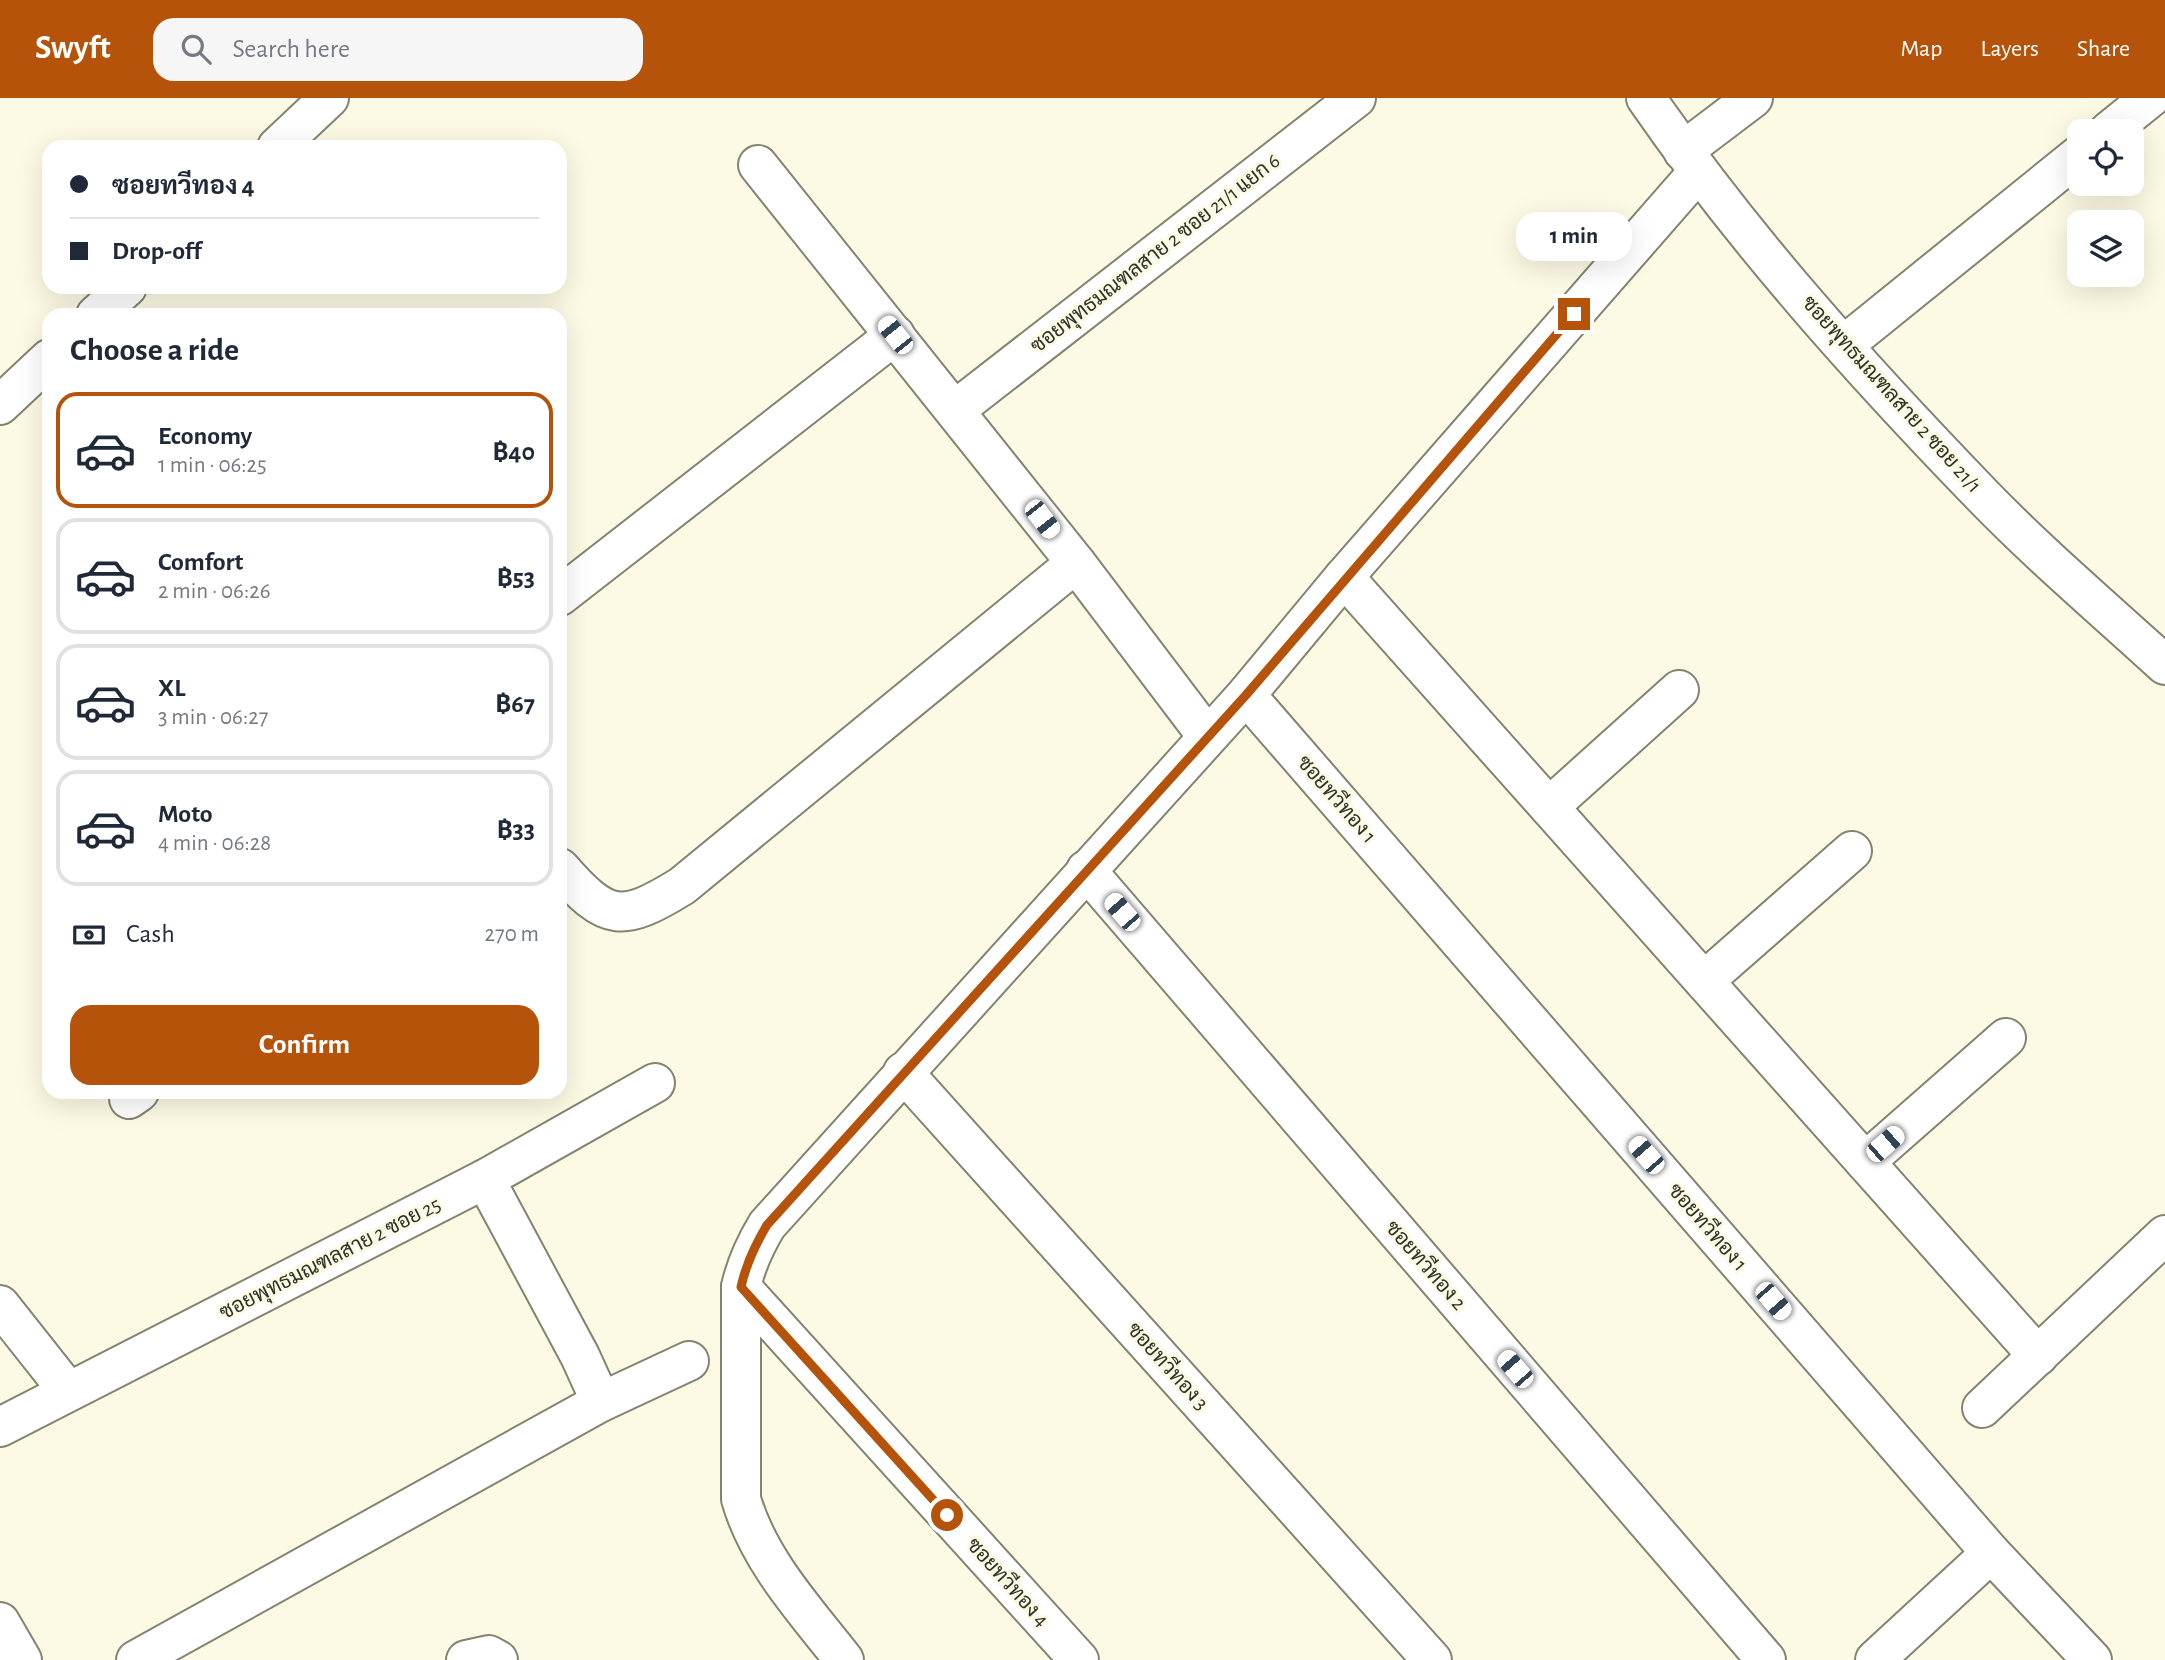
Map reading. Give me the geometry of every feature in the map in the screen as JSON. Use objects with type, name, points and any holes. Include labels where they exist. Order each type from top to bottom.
[{"type":"street","points":[[284,140],[329,98]]},
{"type":"street","name":"ซอยพุทธมณฑลสาย 2 ซอย 21/1 แยก 6","points":[[955,410],[1356,98]]},
{"type":"street","name":"ซอยพุทธมณฑลสาย 2 ซอย 21/1","points":[[1646,98],[1690,162],[1844,345],[1983,496],[2165,665]]},
{"type":"street","points":[[844,1660],[775,1570],[750,1530],[741,1499],[741,1287],[747,1262],[767,1225],[1246,695],[1690,162],[1754,98]]},
{"type":"street","points":[[2124,119],[2150,98]]},
{"type":"street","points":[[758,165],[1076,563],[1207,736]]},
{"type":"street","points":[[1844,345],[2067,165]]},
{"type":"street","points":[[104,308],[119,294]]},
{"type":"street","points":[[567,591],[895,335]]},
{"type":"street","points":[[0,405],[42,366]]},
{"type":"street","points":[[567,876],[586,898],[614,913],[646,908],[682,886],[1076,563]]},
{"type":"street","points":[[1344,577],[2038,1356]]},
{"type":"street","points":[[1549,807],[1679,690]]},
{"type":"street","name":"ซอยทวีทอง 1","points":[[1246,695],[1991,1553],[2092,1660]]},
{"type":"street","points":[[1704,981],[1852,851]]},
{"type":"street","name":"ซอยทวีทอง 2","points":[[1086,870],[1766,1660]]},
{"type":"street","points":[[1865,1162],[2006,1038]]},
{"type":"street","name":"ซอยทวีทอง 3","points":[[903,1072],[1432,1660]]},
{"type":"street","name":"ซอยพุทธมณฑลสาย 2 ซอย 25","points":[[0,1427],[485,1179],[655,1083]]},
{"type":"street","points":[[485,1179],[580,1356],[601,1402]]},
{"type":"street","points":[[1982,1408],[2165,1235]]},
{"type":"street","name":"ซอยทวีทอง 4","points":[[741,1287],[1079,1660]]},
{"type":"street","points":[[0,1306],[68,1391]]},
{"type":"street","points":[[135,1660],[601,1402],[689,1361]]},
{"type":"street","points":[[1875,1660],[1991,1553]]},
{"type":"street","points":[[0,1622],[22,1660]]},
{"type":"street","points":[[466,1660],[489,1655],[498,1660]]},
{"type":"route","points":[[947,1515],[741,1287],[747,1262],[757,1242],[767,1225],[903,1072],[1246,695],[1344,577],[1574,314]]}]
